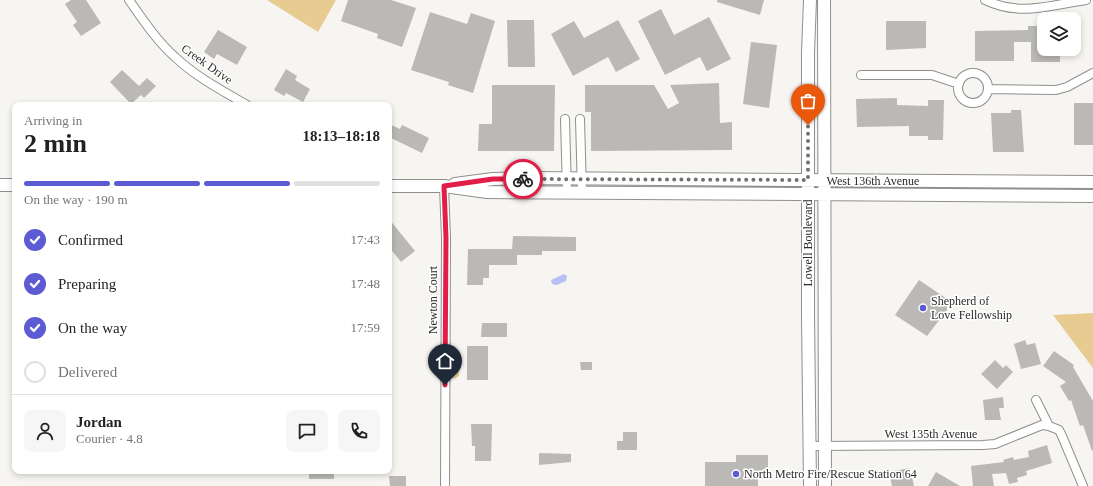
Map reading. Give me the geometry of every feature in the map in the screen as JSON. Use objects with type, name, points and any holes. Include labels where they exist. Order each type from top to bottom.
[{"type":"main road","name":"Lowell Boulevard","points":[[810,0],[808,180],[810,486]]},
{"type":"main road","name":"Lowell Boulevard","points":[[824,0],[825,486]]},
{"type":"main road","name":"West 136th Avenue","points":[[444,186],[493,179],[1093,182]]},
{"type":"main road","points":[[0,185],[12,185]]},
{"type":"main road","name":"West 136th Avenue","points":[[392,186],[444,186],[487,192],[1093,196]]},
{"type":"street","name":"Creek Drive","points":[[129,0],[148,27],[175,57],[189,69],[242,102]]},
{"type":"street","points":[[985,0],[1000,7],[1017,10],[1086,0]]},
{"type":"street","points":[[988,89],[1056,90],[1067,87],[1093,73]]},
{"type":"street","points":[[978,74],[986,80],[988,89],[982,100],[969,102],[959,93],[959,84],[965,76],[978,74]]},
{"type":"street","points":[[861,75],[932,75],[959,84]]},
{"type":"street","points":[[564,119],[567,192]]},
{"type":"street","points":[[580,119],[582,193]]},
{"type":"street","name":"Newton Court","points":[[444,186],[446,238],[445,486]]},
{"type":"street","points":[[1036,400],[1049,426],[1059,430],[1083,486]]},
{"type":"street","name":"West 135th Avenue","points":[[809,446],[995,444],[1042,425],[1049,426]]},
{"type":"shaded area","points":[[267,0],[336,0],[318,32]]},
{"type":"shaded area","points":[[1093,313],[1093,368],[1053,315]]},
{"type":"shaded area","points":[[455,357],[459,359],[459,376],[454,379],[452,377],[452,359]]},
{"type":"water","points":[[564,274],[567,276],[566,281],[557,285],[552,284],[551,280]]},
{"type":"building","points":[[71,0],[86,0],[101,23],[81,36],[73,25],[77,22],[65,4]]},
{"type":"building","points":[[348,0],[391,0],[416,8],[402,47],[377,38],[378,34],[341,21]]},
{"type":"building","points":[[717,0],[764,0],[760,15],[717,2]]},
{"type":"building","points":[[661,9],[674,35],[709,17],[731,59],[707,71],[700,57],[665,75],[638,21]]},
{"type":"building","points":[[430,12],[467,24],[471,13],[495,21],[473,93],[448,85],[449,82],[411,70]]},
{"type":"building","points":[[507,20],[534,20],[535,67],[508,67]]},
{"type":"building","points":[[618,20],[640,59],[616,72],[608,57],[573,76],[551,34],[574,21],[584,38]]},
{"type":"building","points":[[886,21],[926,21],[926,48],[886,50]]},
{"type":"building","points":[[1028,26],[1037,26],[1037,56],[1060,56],[1060,62],[1031,62],[1031,42],[1014,42],[1014,61],[975,61],[975,31],[1028,30]]},
{"type":"building","points":[[218,30],[247,47],[237,65],[217,54],[214,59],[204,52]]},
{"type":"building","points":[[751,42],[777,45],[769,108],[743,104]]},
{"type":"building","points":[[286,69],[297,76],[295,80],[310,89],[303,102],[286,93],[284,96],[274,90]]},
{"type":"building","points":[[122,70],[139,86],[147,78],[156,86],[144,98],[141,95],[133,102],[129,102],[110,82]]},
{"type":"building","points":[[719,83],[720,123],[732,122],[732,150],[591,151],[591,112],[585,112],[585,85],[654,85],[668,109],[679,103],[670,85]]},
{"type":"building","points":[[492,85],[555,85],[554,151],[478,151],[479,124],[492,124]]},
{"type":"building","points":[[897,98],[897,105],[928,106],[928,100],[944,100],[943,140],[928,140],[928,136],[909,136],[909,126],[857,127],[856,99]]},
{"type":"building","points":[[1074,103],[1093,103],[1093,145],[1074,145]]},
{"type":"building","points":[[1011,110],[1021,110],[1024,152],[993,152],[991,113],[1011,113]]},
{"type":"building","points":[[392,125],[400,129],[402,125],[429,138],[422,153],[392,138]]},
{"type":"building","points":[[392,223],[415,251],[401,262],[392,251]]},
{"type":"building","points":[[513,236],[576,237],[576,251],[542,251],[542,255],[517,255],[517,265],[489,265],[489,278],[483,278],[483,285],[467,285],[468,249],[512,249]]},
{"type":"building","name":"Shepherd of Love Fellowship","points":[[919,280],[950,301],[947,310],[927,336],[895,315]]},
{"type":"building","points":[[482,323],[507,323],[507,337],[481,337]]},
{"type":"building","points":[[1025,340],[1027,345],[1035,343],[1041,364],[1021,369],[1014,344]]},
{"type":"building","points":[[467,346],[488,346],[488,380],[467,380]]},
{"type":"building","points":[[1054,351],[1074,365],[1073,367],[1093,401],[1092,451],[1083,425],[1080,426],[1071,400],[1069,401],[1060,386],[1066,382],[1043,366]]},
{"type":"building","points":[[995,360],[1003,368],[1006,365],[1013,372],[997,389],[981,374]]},
{"type":"building","points":[[580,362],[592,362],[592,370],[581,370]]},
{"type":"building","points":[[1003,397],[1004,408],[999,408],[1001,420],[985,420],[983,400]]},
{"type":"building","points":[[471,424],[492,424],[491,461],[475,461],[475,446],[472,446]]},
{"type":"building","points":[[623,432],[637,432],[637,450],[617,450],[617,441],[623,441]]},
{"type":"building","points":[[1047,445],[1052,463],[1026,471],[1027,475],[1017,478],[1018,482],[1009,484],[1006,473],[992,474],[994,486],[973,486],[971,466],[1004,462],[1003,460],[1013,457],[1014,460],[1029,457],[1028,451]]},
{"type":"building","points":[[539,453],[571,454],[571,462],[539,465]]},
{"type":"building","name":"North Metro Fire/Rescue Station 64","points":[[736,455],[768,455],[768,478],[758,478],[758,486],[705,486],[705,462],[736,462]]},
{"type":"building","points":[[910,468],[914,486],[892,486],[889,472]]},
{"type":"building","points":[[936,472],[960,486],[928,486]]},
{"type":"building","points":[[309,474],[334,474],[334,479],[309,479]]},
{"type":"building","points":[[389,476],[406,476],[406,486],[390,486]]},
{"type":"way so far","points":[[523,179],[808,180],[808,125]]},
{"type":"place","name":"Shepherd of Love Fellowship","points":[[923,308]]},
{"type":"place","name":"North Metro Fire/Rescue Station 64","points":[[736,474]]},
{"type":"route","points":[[445,385],[446,238],[444,186],[493,179],[523,179]]}]
